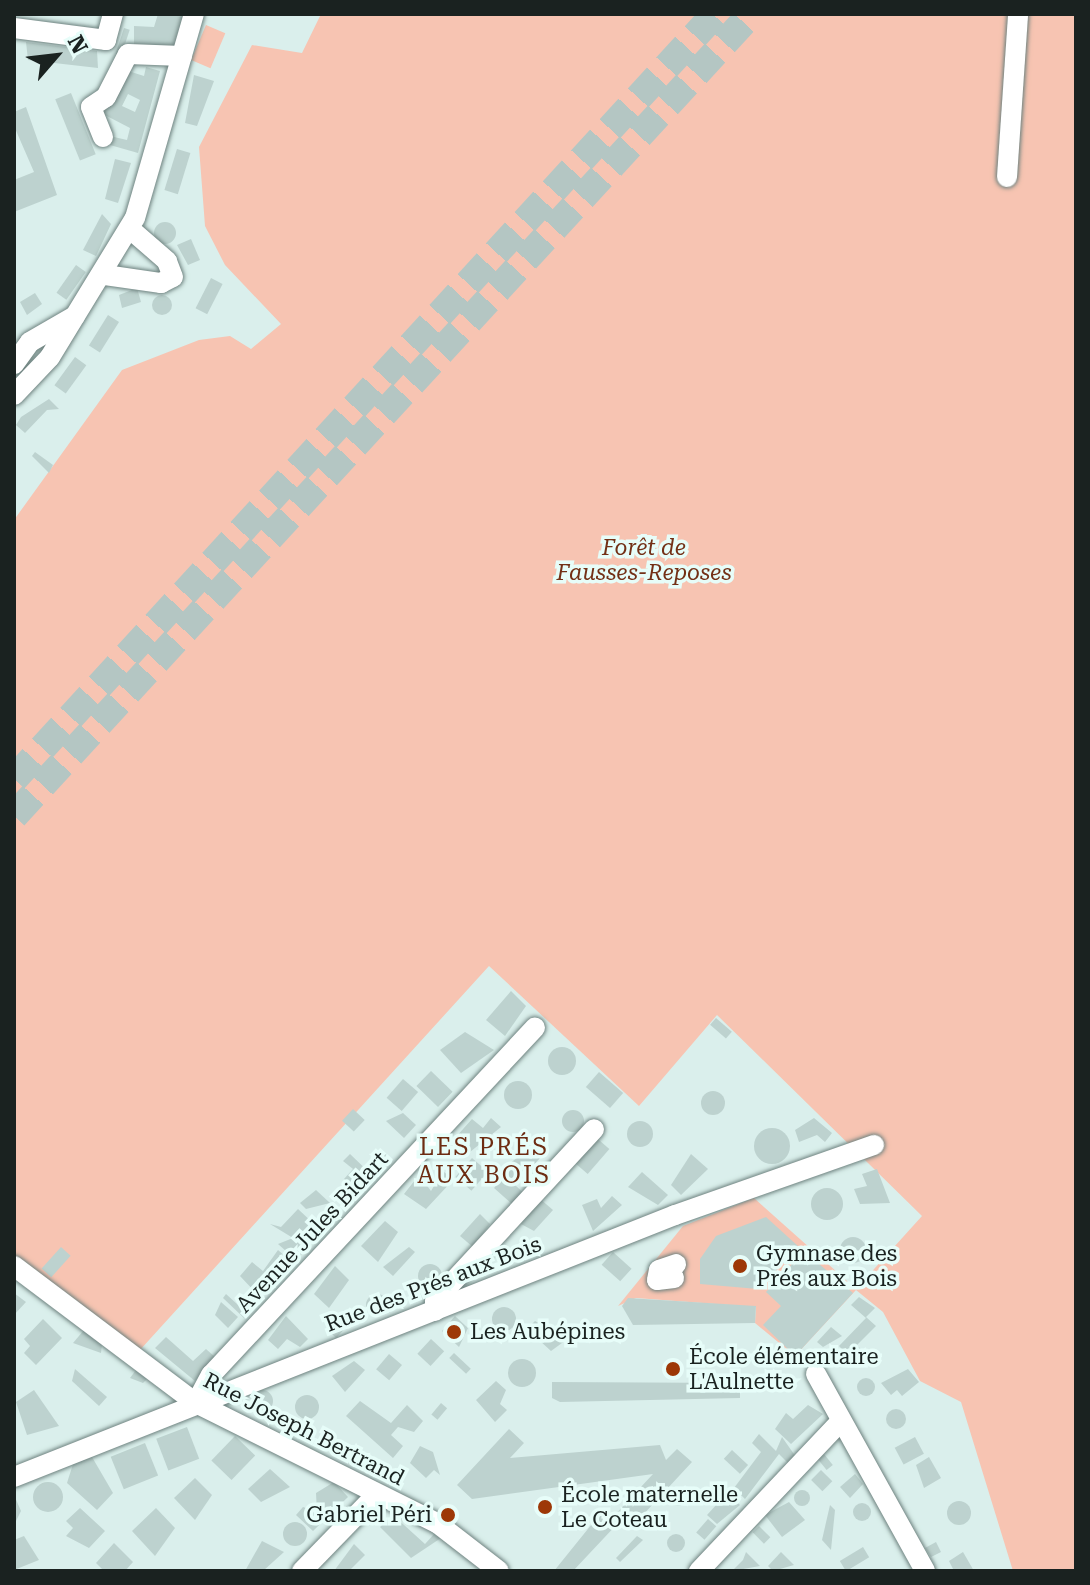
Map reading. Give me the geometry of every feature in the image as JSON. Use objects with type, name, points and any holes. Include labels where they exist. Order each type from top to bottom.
[{"type":"street","points":[[14,28],[106,40],[113,14]]},
{"type":"street","points":[[14,395],[80,313],[105,275],[129,228],[194,14]]},
{"type":"street","points":[[1007,177],[1018,14]]},
{"type":"street","points":[[103,137],[91,107],[106,97],[128,54],[182,56]]},
{"type":"street","points":[[105,275],[161,283],[173,277],[167,261],[129,228]]},
{"type":"street","points":[[14,364],[30,342],[80,313]]},
{"type":"street","name":"Avenue Jules Bidart","points":[[196,1403],[211,1375],[535,1028]]},
{"type":"street","points":[[435,1311],[435,1301],[594,1129]]},
{"type":"street","name":"Rue des Prés aux Bois","points":[[14,1477],[196,1403],[874,1145]]},
{"type":"street","name":"Rue Joseph Bertrand","points":[[14,1266],[196,1403],[437,1523],[494,1569]]},
{"type":"street","points":[[816,1374],[925,1571]]},
{"type":"street","points":[[699,1571],[840,1422]]},
{"type":"street","points":[[302,1571],[377,1494]]},
{"type":"green space","name":"Forêt de Fausses-Reposes","points":[[321,14],[1076,14],[1076,1571],[1013,1571],[961,1402],[920,1381],[883,1312],[856,1290],[795,1356],[755,1323],[756,1307],[636,1298],[618,1306],[683,1226],[754,1198],[856,1289],[922,1216],[717,1015],[639,1106],[489,966],[140,1350],[14,1257],[14,520],[122,370],[199,340],[230,336],[251,349],[281,324],[225,265],[205,226],[199,147],[252,45],[302,53]]},
{"type":"green space","points":[[206,25],[225,33],[210,68],[191,60]]},
{"type":"building","points":[[158,14],[187,17],[178,50],[134,48],[134,26],[154,27]]},
{"type":"building","points":[[124,28],[130,30],[121,56],[116,54]]},
{"type":"building","points":[[26,42],[97,51],[98,68],[28,60]]},
{"type":"building","points":[[146,67],[160,71],[138,153],[110,145],[114,137],[127,140],[130,128],[103,114],[125,70],[144,76]],"holes":[[[128,94],[140,100],[135,112],[122,106]]]},
{"type":"building","points":[[194,75],[214,81],[197,126],[185,123]]},
{"type":"building","points":[[71,93],[96,154],[80,161],[55,99]]},
{"type":"building","points":[[26,107],[57,195],[14,212],[14,180],[34,172],[14,126],[14,112]]},
{"type":"building","points":[[177,149],[190,153],[178,194],[164,190]]},
{"type":"building","points":[[115,159],[131,163],[118,203],[105,199]]},
{"type":"building","points":[[102,214],[111,224],[96,256],[83,250]]},
{"type":"building","points":[[165,222],[173,225],[176,233],[173,241],[165,244],[157,241],[154,233],[157,225]]},
{"type":"building","points":[[191,239],[200,260],[188,265],[177,245]]},
{"type":"building","points":[[76,265],[86,272],[66,300],[56,293]]},
{"type":"building","points":[[211,278],[223,284],[207,314],[196,308]]},
{"type":"building","points":[[137,288],[141,302],[122,308],[119,295]]},
{"type":"building","points":[[35,293],[42,304],[27,315],[20,302]]},
{"type":"building","points":[[162,295],[169,298],[172,305],[169,312],[162,315],[155,312],[152,305],[155,298]]},
{"type":"building","points":[[108,315],[119,322],[100,352],[89,346]]},
{"type":"building","points":[[75,357],[86,365],[66,394],[54,385]]},
{"type":"building","points":[[49,399],[59,409],[47,410],[25,433],[16,425],[21,417]]},
{"type":"building","points":[[35,452],[53,465],[49,473],[32,456]]},
{"type":"building","points":[[511,991],[526,1006],[505,1036],[486,1020]]},
{"type":"building","points":[[716,1018],[732,1032],[726,1039],[710,1025]]},
{"type":"building","points":[[465,1032],[494,1050],[461,1073],[440,1050]]},
{"type":"building","points":[[562,1047],[572,1051],[576,1061],[572,1071],[562,1075],[552,1071],[548,1061],[552,1051]]},
{"type":"building","points":[[431,1071],[453,1092],[438,1107],[416,1086]]},
{"type":"building","points":[[599,1072],[623,1093],[610,1108],[586,1087]]},
{"type":"building","points":[[403,1079],[418,1092],[402,1111],[387,1098]]},
{"type":"building","points":[[518,1081],[528,1085],[532,1095],[528,1105],[518,1109],[508,1105],[504,1095],[508,1085]]},
{"type":"building","points":[[713,1091],[722,1094],[725,1103],[722,1112],[713,1115],[704,1112],[701,1103],[704,1094]]},
{"type":"building","points":[[353,1109],[365,1120],[354,1132],[342,1121]]},
{"type":"building","points":[[573,1110],[581,1113],[584,1121],[581,1129],[573,1132],[565,1129],[562,1121],[565,1113]]},
{"type":"building","points":[[403,1113],[416,1125],[404,1138],[386,1121]]},
{"type":"building","points":[[491,1118],[501,1127],[470,1152],[455,1138],[472,1119],[483,1128]]},
{"type":"building","points":[[814,1118],[832,1133],[825,1142],[817,1135],[799,1142],[795,1130]]},
{"type":"building","points":[[640,1121],[649,1125],[653,1134],[649,1143],[640,1147],[631,1143],[627,1134],[631,1125]]},
{"type":"building","points":[[772,1128],[785,1133],[790,1146],[785,1159],[772,1164],[759,1159],[754,1146],[759,1133]]},
{"type":"building","points":[[592,1134],[609,1149],[588,1174],[570,1159]]},
{"type":"building","points":[[531,1148],[541,1157],[515,1185],[528,1197],[512,1204],[494,1188],[501,1180],[490,1170],[505,1176],[503,1168]]},
{"type":"building","points":[[380,1149],[391,1159],[376,1176],[365,1166]]},
{"type":"building","points":[[350,1154],[374,1177],[358,1191],[344,1179],[353,1169],[343,1161]]},
{"type":"building","points":[[691,1154],[708,1169],[681,1195],[671,1185]]},
{"type":"building","points":[[472,1158],[488,1172],[471,1191],[456,1177]]},
{"type":"building","points":[[877,1169],[890,1203],[860,1204],[854,1189],[867,1186],[862,1174]]},
{"type":"building","points":[[443,1171],[453,1180],[426,1209],[404,1194],[419,1175],[431,1191]]},
{"type":"building","points":[[642,1172],[668,1195],[658,1205],[628,1187]]},
{"type":"building","points":[[827,1188],[838,1193],[843,1204],[838,1215],[827,1220],[816,1215],[811,1204],[816,1193]]},
{"type":"building","points":[[316,1190],[330,1203],[306,1209],[300,1203]]},
{"type":"building","points":[[612,1196],[622,1205],[593,1231],[582,1205],[597,1199],[601,1208]]},
{"type":"building","points":[[539,1198],[553,1210],[534,1231],[521,1224]]},
{"type":"building","points":[[298,1209],[314,1224],[297,1242],[306,1250],[296,1260],[278,1244],[293,1238],[270,1224],[281,1227]]},
{"type":"building","points":[[480,1214],[490,1224],[473,1247],[460,1236]]},
{"type":"building","points":[[766,1217],[799,1247],[758,1289],[700,1284],[700,1259],[716,1236]]},
{"type":"building","points":[[385,1221],[398,1232],[378,1262],[361,1246]]},
{"type":"building","points":[[853,1237],[862,1241],[866,1250],[862,1259],[853,1263],[844,1259],[840,1250],[844,1241]]},
{"type":"building","points":[[61,1247],[71,1256],[51,1277],[42,1269]]},
{"type":"building","points":[[409,1247],[415,1252],[393,1276],[383,1267]]},
{"type":"building","points":[[278,1250],[294,1264],[257,1294],[240,1276],[252,1262],[263,1271]]},
{"type":"building","points":[[804,1251],[853,1293],[795,1356],[763,1325],[781,1306],[766,1292]]},
{"type":"building","points":[[613,1252],[632,1269],[620,1281],[602,1265]]},
{"type":"building","points":[[430,1264],[438,1268],[442,1276],[438,1284],[430,1288],[422,1284],[418,1276],[422,1268]]},
{"type":"building","points":[[335,1266],[349,1280],[329,1308],[314,1294]]},
{"type":"building","points":[[14,1293],[26,1302],[14,1315]]},
{"type":"building","points":[[226,1294],[248,1314],[244,1318],[223,1298]]},
{"type":"building","points":[[377,1294],[388,1305],[377,1316],[366,1305]]},
{"type":"building","points":[[859,1297],[875,1308],[866,1317],[876,1326],[857,1345],[868,1357],[856,1364],[839,1346],[866,1318],[851,1305]]},
{"type":"building","points":[[628,1298],[756,1306],[755,1323],[633,1325],[622,1306]]},
{"type":"building","points":[[221,1302],[238,1317],[228,1328],[215,1315]]},
{"type":"building","points":[[504,1307],[512,1311],[516,1319],[512,1327],[504,1331],[496,1327],[492,1319],[496,1311]]},
{"type":"building","points":[[344,1310],[354,1319],[336,1338],[327,1329]]},
{"type":"building","points":[[286,1316],[308,1339],[300,1347],[287,1339],[278,1349],[268,1340]]},
{"type":"building","name":"Les Aubépines","points":[[455,1316],[468,1328],[459,1347],[442,1331]]},
{"type":"building","points":[[43,1319],[62,1338],[36,1365],[24,1353],[30,1346],[24,1339]]},
{"type":"building","points":[[535,1321],[561,1335],[573,1335],[551,1351],[527,1329]]},
{"type":"building","points":[[831,1327],[842,1336],[823,1347],[817,1342]]},
{"type":"building","points":[[84,1330],[102,1344],[101,1353],[73,1343]]},
{"type":"building","points":[[166,1337],[193,1361],[206,1349],[215,1357],[195,1381],[155,1348]]},
{"type":"building","points":[[431,1339],[444,1351],[431,1366],[417,1354]]},
{"type":"building","points":[[454,1353],[471,1369],[466,1374],[449,1358]]},
{"type":"building","points":[[389,1354],[402,1365],[389,1380],[376,1369]]},
{"type":"building","points":[[522,1359],[532,1363],[536,1373],[532,1383],[522,1387],[512,1383],[508,1373],[512,1363]]},
{"type":"building","points":[[354,1361],[365,1370],[345,1392],[332,1376]]},
{"type":"building","points":[[75,1369],[107,1397],[99,1406],[72,1381]]},
{"type":"building","points":[[908,1369],[919,1382],[902,1396],[897,1390],[891,1395],[881,1383]]},
{"type":"building","points":[[136,1370],[147,1379],[143,1383],[130,1378]]},
{"type":"building","points":[[866,1378],[875,1387],[866,1396],[857,1387]]},
{"type":"building","points":[[496,1381],[506,1390],[500,1404],[507,1410],[495,1422],[476,1400]]},
{"type":"building","points":[[552,1382],[740,1383],[740,1398],[560,1402],[552,1398]]},
{"type":"building","points":[[34,1390],[59,1426],[27,1435],[16,1402]]},
{"type":"building","points":[[262,1390],[273,1401],[262,1412],[251,1401]]},
{"type":"building","points":[[307,1395],[315,1399],[319,1407],[315,1415],[307,1419],[299,1415],[295,1407],[299,1399]]},
{"type":"building","points":[[360,1401],[391,1423],[407,1405],[423,1421],[414,1432],[398,1427],[391,1435],[403,1446],[393,1458],[346,1416]]},
{"type":"building","points":[[441,1403],[447,1408],[437,1420],[431,1414]]},
{"type":"building","points":[[808,1405],[823,1414],[791,1444],[775,1429],[786,1413],[793,1419]]},
{"type":"building","points":[[896,1409],[903,1412],[906,1419],[903,1426],[896,1429],[889,1426],[886,1419],[889,1412]]},
{"type":"building","points":[[187,1427],[199,1459],[168,1471],[156,1439]]},
{"type":"building","name":"École maternelle Le Coteau","points":[[509,1429],[524,1443],[510,1458],[660,1445],[666,1460],[677,1449],[692,1462],[629,1530],[619,1522],[573,1571],[554,1571],[604,1509],[613,1517],[653,1474],[472,1499],[457,1485]]},
{"type":"building","points":[[759,1434],[776,1451],[782,1437],[796,1457],[789,1464],[779,1454],[745,1499],[734,1488],[761,1452],[752,1443]]},
{"type":"building","points":[[235,1436],[255,1455],[232,1480],[211,1460]]},
{"type":"building","points":[[915,1437],[924,1454],[904,1465],[895,1448]]},
{"type":"building","points":[[145,1443],[158,1475],[124,1489],[111,1457]]},
{"type":"building","points":[[420,1446],[433,1452],[440,1475],[434,1470],[426,1478],[410,1463]]},
{"type":"building","points":[[732,1450],[748,1465],[740,1474],[724,1459]]},
{"type":"building","points":[[824,1454],[833,1465],[827,1470],[818,1459]]},
{"type":"building","points":[[92,1457],[113,1493],[97,1510],[67,1483],[73,1464]]},
{"type":"building","points":[[929,1457],[941,1478],[924,1488],[916,1465]]},
{"type":"building","points":[[270,1469],[290,1487],[261,1502],[248,1489]]},
{"type":"building","points":[[821,1470],[832,1481],[822,1491],[811,1480]]},
{"type":"building","points":[[855,1474],[863,1484],[850,1498],[840,1487]]},
{"type":"building","points":[[195,1478],[212,1495],[195,1520],[174,1498]]},
{"type":"building","points":[[48,1482],[59,1486],[63,1497],[59,1508],[48,1512],[37,1508],[33,1497],[37,1486]]},
{"type":"building","points":[[334,1482],[348,1497],[313,1531],[296,1515],[303,1507],[317,1512],[316,1493]]},
{"type":"building","points":[[799,1490],[805,1490],[810,1498],[808,1504],[799,1506],[794,1501],[794,1495]]},
{"type":"building","points":[[678,1492],[685,1499],[678,1506],[671,1499]]},
{"type":"building","points":[[727,1493],[740,1505],[717,1524],[707,1515]]},
{"type":"building","points":[[14,1495],[21,1511],[14,1525]]},
{"type":"building","points":[[954,1501],[964,1501],[971,1508],[971,1518],[964,1525],[954,1525],[947,1518],[947,1508]]},
{"type":"building","points":[[789,1502],[805,1520],[782,1537],[765,1515]]},
{"type":"building","points":[[862,1503],[871,1512],[862,1521],[853,1512]]},
{"type":"building","points":[[830,1505],[835,1510],[831,1550],[822,1540]]},
{"type":"building","points":[[80,1508],[105,1531],[89,1548],[66,1536],[73,1528],[66,1521]]},
{"type":"building","points":[[156,1508],[175,1528],[155,1556],[132,1531]]},
{"type":"building","points":[[393,1515],[425,1544],[435,1533],[441,1538],[411,1558],[380,1527]]},
{"type":"building","points":[[708,1519],[716,1526],[704,1540],[696,1533]]},
{"type":"building","points":[[295,1522],[304,1525],[307,1534],[304,1543],[295,1546],[286,1543],[283,1534],[286,1525]]},
{"type":"building","points":[[759,1526],[770,1537],[764,1544],[753,1532]]},
{"type":"building","points":[[676,1534],[685,1543],[676,1552],[667,1543]]},
{"type":"building","points":[[24,1536],[39,1560],[14,1570],[14,1540]]},
{"type":"building","points":[[637,1536],[643,1540],[620,1562],[616,1558]]},
{"type":"building","points":[[262,1541],[284,1552],[263,1571],[245,1571]]},
{"type":"building","points":[[936,1542],[941,1552],[931,1557],[925,1548]]},
{"type":"building","points":[[114,1543],[133,1562],[125,1571],[104,1571],[96,1563]]},
{"type":"building","points":[[354,1544],[365,1555],[349,1571],[334,1571]]},
{"type":"building","points":[[863,1547],[869,1557],[846,1571],[840,1561]]},
{"type":"building","points":[[746,1552],[760,1566],[732,1571],[743,1560]]},
{"type":"building","points":[[781,1552],[794,1565],[773,1571],[768,1566]]},
{"type":"building","points":[[963,1552],[974,1571],[954,1571],[949,1561]]},
{"type":"tunnel","points":[[14,779],[715,14]]},
{"type":"tunnel","points":[[14,816],[751,14]]},
{"type":"place","name":"Gymnase des Prés aux Bois","points":[[740,1266]]},
{"type":"place","name":"Les Aubépines","points":[[454,1332]]},
{"type":"place","name":"École élémentaire L'Aulnette","points":[[673,1369]]},
{"type":"place","name":"École maternelle Le Coteau","points":[[545,1507]]},
{"type":"place","name":"Gabriel Péri","points":[[448,1515]]},
{"type":"district","name":"LES PRÉS AUX BOIS","points":[[484,1162]]}]
